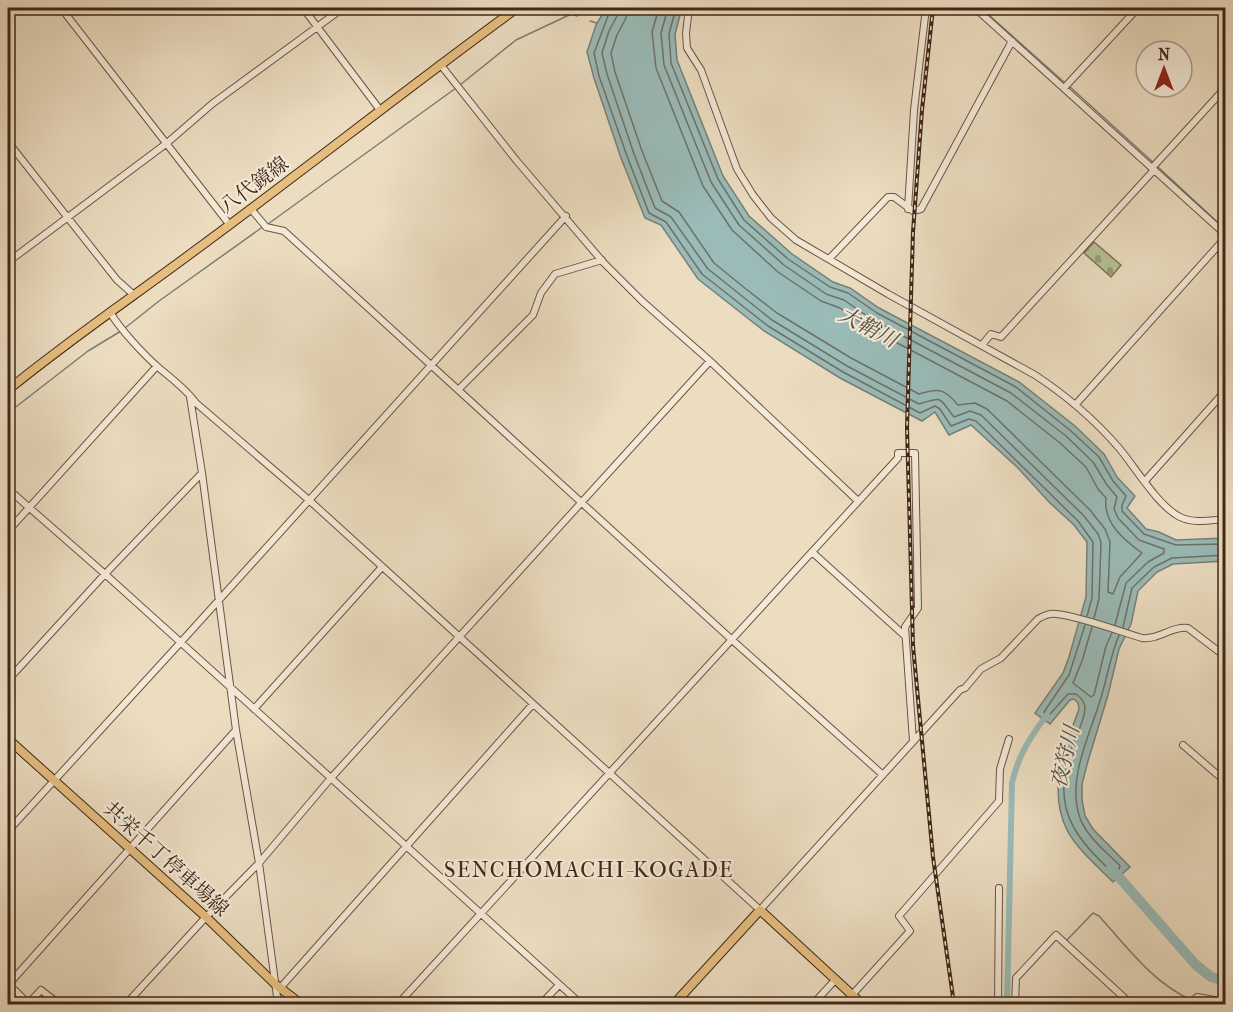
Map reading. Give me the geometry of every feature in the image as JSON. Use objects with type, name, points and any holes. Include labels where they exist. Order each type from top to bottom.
[{"type":"main road","name":"八代鏡線","points":[[8,390],[251,209],[511,9],[521,8]]},
{"type":"main road","name":"共栄千丁停車場線","points":[[8,739],[301,1005]]},
{"type":"main road","points":[[674,1005],[760,910],[862,1005]]},
{"type":"street","points":[[62,8],[229,224]]},
{"type":"street","points":[[303,8],[380,110]]},
{"type":"street","points":[[8,262],[167,143],[212,104],[344,8]]},
{"type":"street","points":[[690,8],[686,33],[687,48],[702,70],[737,169],[771,218],[796,240],[1035,375],[1076,404],[1108,435],[1169,510],[1179,517],[1196,522],[1226,519]]},
{"type":"street","points":[[908,208],[915,110],[926,8]]},
{"type":"street","points":[[975,8],[984,10],[1012,41],[1066,86],[1226,236],[1076,404]]},
{"type":"street","points":[[1066,86],[1138,8]]},
{"type":"street","points":[[829,260],[888,197],[894,196],[913,211],[921,209],[1012,41]]},
{"type":"street","points":[[440,64],[516,160],[602,260],[642,301],[710,361],[858,501]]},
{"type":"street","points":[[982,345],[991,334],[1001,337],[1226,87]]},
{"type":"street","points":[[8,142],[117,280],[134,295]]},
{"type":"street","points":[[251,209],[264,225],[284,231],[883,775]]},
{"type":"street","points":[[8,831],[310,501],[566,216]]},
{"type":"street","points":[[458,390],[533,315],[541,293],[555,274],[602,260]]},
{"type":"street","points":[[110,312],[157,366],[196,403],[310,501],[760,910],[981,669],[1001,658],[1038,619],[1045,615],[1055,614],[1073,618],[1150,639],[1160,637],[1171,630],[1188,628],[1226,657]]},
{"type":"street","points":[[126,1005],[259,863],[331,778],[710,361]]},
{"type":"street","points":[[8,531],[157,366]]},
{"type":"street","points":[[1145,481],[1225,391]]},
{"type":"street","points":[[189,394],[202,473],[236,729],[278,986],[278,1005]]},
{"type":"street","points":[[398,1005],[898,458],[898,453],[915,453],[918,608],[905,627],[913,741]]},
{"type":"street","points":[[8,680],[202,473]]},
{"type":"street","points":[[8,489],[230,686],[581,1005]]},
{"type":"street","points":[[812,552],[906,637]]},
{"type":"street","points":[[254,709],[382,567]]},
{"type":"street","points":[[278,986],[533,704]]},
{"type":"street","points":[[60,1005],[41,990],[28,1004],[8,985],[236,729]]},
{"type":"street","points":[[852,995],[910,932],[899,916],[999,801],[1000,769],[1009,739]]},
{"type":"street","points":[[1183,745],[1226,783]]},
{"type":"street","points":[[998,1005],[999,888]]},
{"type":"street","points":[[1016,1005],[1016,978],[1056,935],[1131,1005]]},
{"type":"street","points":[[813,1005],[836,979]]},
{"type":"street","points":[[541,1005],[559,985]]},
{"type":"street","points":[[1192,1002],[1197,997],[1226,1002]]},
{"type":"green space","points":[[1094,242],[1121,265],[1111,277],[1084,253]]},
{"type":"water","name":"大鞘川","points":[[606,8],[682,8],[675,34],[677,60],[723,176],[749,216],[792,254],[833,282],[850,288],[879,308],[1019,382],[1075,426],[1104,454],[1117,477],[1135,496],[1127,508],[1146,529],[1176,540],[1225,538],[1225,561],[1173,564],[1157,572],[1138,591],[1131,624],[1119,649],[1082,784],[1085,816],[1093,829],[1130,867],[1113,882],[1076,844],[1061,815],[1058,799],[1060,769],[1079,709],[1078,703],[1074,699],[1070,700],[1050,724],[1035,713],[1063,673],[1069,657],[1086,597],[1087,542],[1074,525],[1018,468],[971,425],[949,435],[935,412],[922,421],[840,378],[764,331],[698,279],[661,225],[645,218],[621,158],[587,52],[596,25]]},
{"type":"waterway","points":[[981,8],[1065,83]]},
{"type":"waterway","points":[[460,85],[516,40],[567,16],[573,14],[577,16]]},
{"type":"waterway","points":[[590,21],[597,23]]},
{"type":"waterway","points":[[1069,86],[1155,164]]},
{"type":"waterway","points":[[268,224],[456,88]]},
{"type":"waterway","points":[[1158,167],[1226,230]]},
{"type":"waterway","points":[[125,328],[264,226]]},
{"type":"waterway","points":[[8,413],[88,351],[121,331]]},
{"type":"waterway","points":[[1007,1004],[1012,783],[1025,747],[1047,715]]},
{"type":"waterway","name":"夜狩川","points":[[1111,868],[1195,964],[1211,977],[1226,981]]},
{"type":"waterway","points":[[1067,940],[1093,913],[1099,916],[1152,974],[1191,1000]]},
{"type":"waterway","points":[[1195,1002],[1200,1004]]},
{"type":"railway","points":[[933,8],[922,110],[913,232],[907,427],[913,646],[933,857],[954,1004]]},
{"type":"district","name":"SENCHOMACHI-KOGADE","points":[[589,870]]}]
